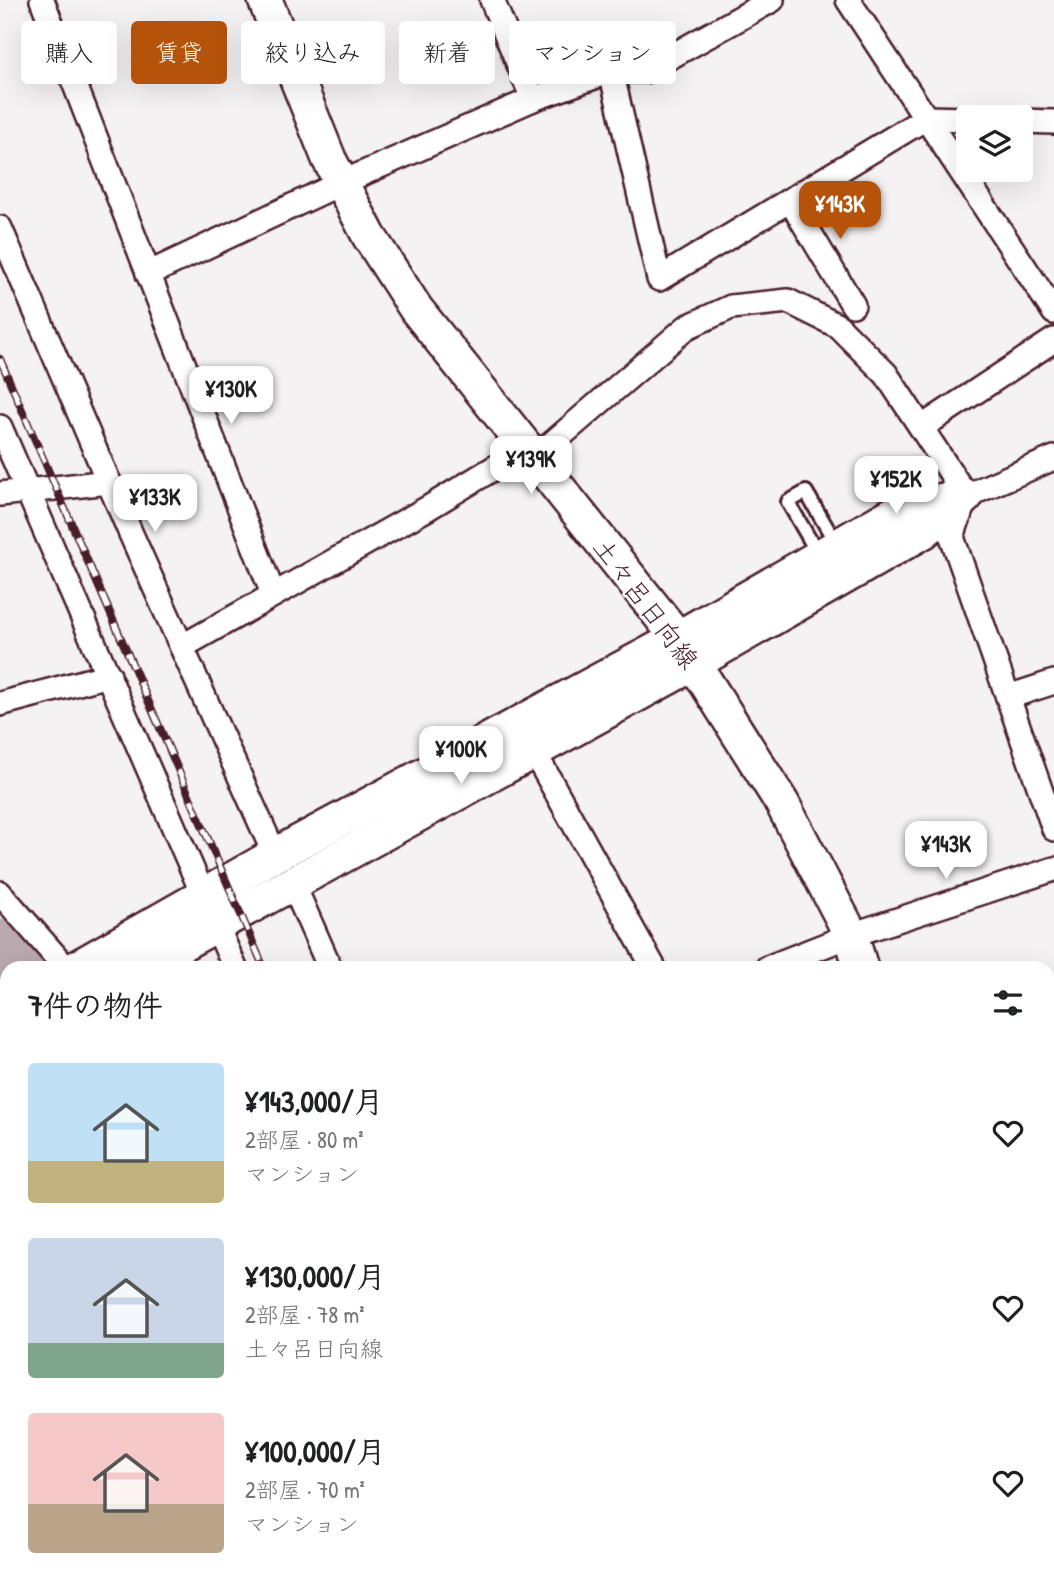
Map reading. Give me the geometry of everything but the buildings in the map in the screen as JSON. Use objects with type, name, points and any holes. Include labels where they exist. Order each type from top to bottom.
[{"type":"street","points":[[42,0],[272,594]]},
{"type":"street","name":"土々呂日向線","points":[[265,0],[329,159],[369,236],[416,309],[686,651],[782,803],[850,935],[859,961]]},
{"type":"street","points":[[492,0],[533,99]]},
{"type":"street","points":[[676,54],[772,0]]},
{"type":"street","points":[[848,0],[1054,312]]},
{"type":"street","points":[[148,274],[341,183],[533,99],[575,84]]},
{"type":"street","points":[[614,84],[659,279],[926,118],[956,119]]},
{"type":"street","points":[[1033,121],[1054,122]]},
{"type":"street","points":[[790,200],[853,305]]},
{"type":"street","points":[[0,228],[109,482],[275,855]]},
{"type":"street","points":[[183,646],[272,594],[531,453],[687,327],[731,307],[788,301],[838,326],[886,374],[966,496]]},
{"type":"street","points":[[922,427],[1054,340]]},
{"type":"street","points":[[0,427],[232,961]]},
{"type":"street","points":[[92,961],[210,909],[293,884],[526,738],[686,651],[836,564],[923,532],[966,496],[1054,458]]},
{"type":"street","points":[[0,494],[109,482]]},
{"type":"street","points":[[966,496],[952,537],[1054,829]]},
{"type":"street","points":[[0,704],[109,675]]},
{"type":"street","points":[[1008,697],[1054,682]]},
{"type":"street","points":[[147,961],[275,855],[526,738]]},
{"type":"street","points":[[526,738],[650,961]]},
{"type":"street","points":[[785,961],[850,935],[1054,869]]},
{"type":"street","points":[[293,884],[327,961]]},
{"type":"street","points":[[0,893],[60,961]]},
{"type":"waterway","points":[[0,943],[15,961]]},
{"type":"railway","points":[[0,359],[261,961]]}]
